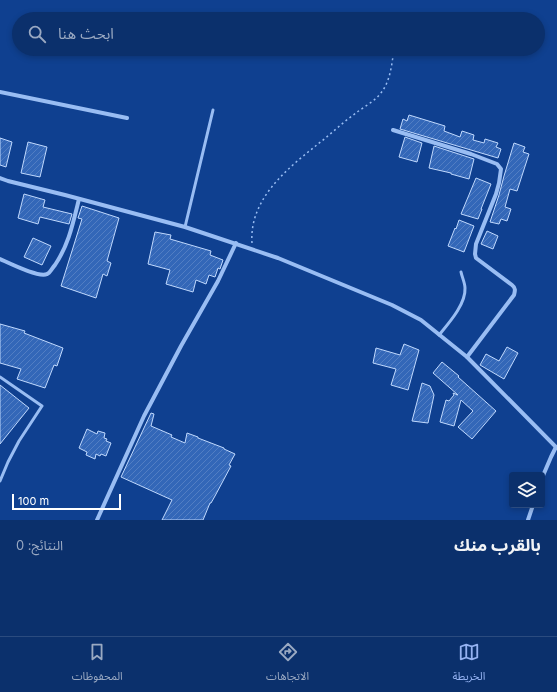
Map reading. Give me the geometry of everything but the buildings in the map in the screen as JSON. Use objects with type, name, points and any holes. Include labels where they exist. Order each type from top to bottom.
[{"type":"street","points":[[0,92],[127,118]]},
{"type":"street","points":[[393,130],[471,154],[497,164],[501,169],[496,194],[476,244],[474,254],[476,258],[514,287],[515,291],[514,295],[467,357]]},
{"type":"street","points":[[0,178],[185,227],[254,249],[392,305],[421,320],[467,357],[557,448],[545,472]]},
{"type":"street","points":[[0,259],[37,274],[46,275],[50,272],[68,240],[79,198]]},
{"type":"street","points":[[97,520],[144,416],[181,346],[218,281],[236,243]]},
{"type":"street","points":[[528,520],[532,508]]},
{"type":"lane","points":[[185,227],[213,110]]},
{"type":"lane","points":[[439,334],[450,322],[463,302],[465,288],[461,272]]},
{"type":"lane","points":[[0,377],[42,406],[19,441],[0,481]]},
{"type":"path","points":[[254,249],[252,244],[253,223],[257,211],[266,196],[291,166],[355,113],[380,95],[387,82],[393,56]]}]
